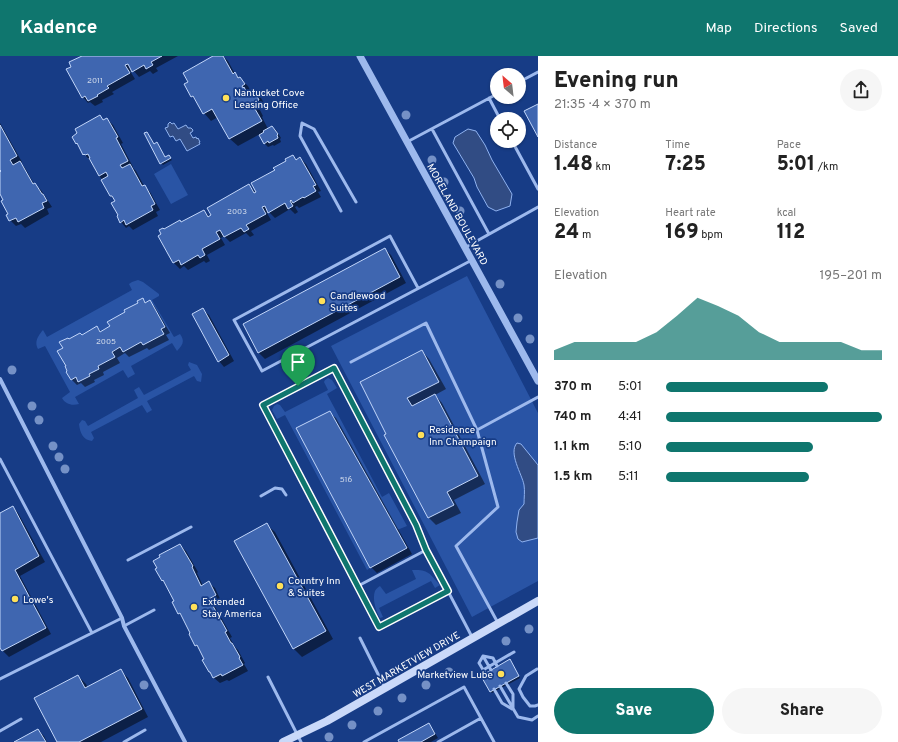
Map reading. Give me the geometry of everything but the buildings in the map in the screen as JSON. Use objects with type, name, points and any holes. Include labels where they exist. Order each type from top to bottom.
[{"type":"main road","name":"WEST MARKETVIEW DRIVE","points":[[283,742],[300,739],[327,721],[538,601]]},
{"type":"street","name":"MORELAND BOULEVARD","points":[[360,56],[538,381]]},
{"type":"street","points":[[0,380],[122,618],[124,626],[185,742]]},
{"type":"lane","points":[[526,78],[538,72]]},
{"type":"lane","points":[[408,142],[489,98],[496,112]]},
{"type":"lane","points":[[341,211],[300,136],[302,122],[314,129],[356,202]]},
{"type":"lane","points":[[432,129],[489,234]]},
{"type":"lane","points":[[516,148],[538,189]]},
{"type":"lane","points":[[465,247],[538,207]]},
{"type":"lane","points":[[418,288],[390,236],[234,320],[262,371],[472,260]]},
{"type":"lane","points":[[351,362],[426,323],[477,430],[498,506],[456,546],[499,624]]},
{"type":"lane","points":[[448,591],[379,627],[263,405],[334,368],[416,525],[426,550],[448,591],[473,638]]},
{"type":"lane","points":[[477,430],[538,397]]},
{"type":"lane","points":[[0,459],[92,633]]},
{"type":"lane","points":[[261,496],[275,488],[282,490],[286,495]]},
{"type":"lane","points":[[128,560],[190,527]]},
{"type":"lane","points":[[358,586],[426,550]]},
{"type":"lane","points":[[124,626],[154,610]]},
{"type":"lane","points":[[0,679],[122,618]]},
{"type":"lane","points":[[360,638],[385,688]]},
{"type":"lane","points":[[483,656],[480,663],[484,671],[496,665],[514,652]]},
{"type":"lane","points":[[483,656],[493,658],[496,665]]},
{"type":"lane","points":[[483,656],[490,668]]},
{"type":"lane","points":[[537,669],[526,676],[519,688],[523,697],[530,706],[538,706]]},
{"type":"lane","points":[[268,677],[300,739]]},
{"type":"lane","points":[[506,683],[513,694],[514,710]]},
{"type":"lane","points":[[364,742],[464,686],[494,742]]},
{"type":"lane","points":[[500,686],[518,717],[532,720],[538,716]]},
{"type":"lane","points":[[494,690],[502,703],[514,710]]},
{"type":"lane","points":[[0,731],[21,718]]},
{"type":"lane","points":[[438,742],[481,718]]},
{"type":"lane","points":[[124,742],[145,730]]},
{"type":"shaded area","points":[[170,122],[172,124],[174,123],[178,129],[186,125],[188,128],[191,128],[193,130],[190,133],[193,138],[198,138],[200,144],[187,151],[180,139],[176,141],[173,136],[170,137],[165,128],[168,127]]},
{"type":"shaded area","points":[[468,129],[476,131],[512,194],[510,206],[496,211],[488,207],[477,187],[474,178],[453,143],[455,137]]},
{"type":"shaded area","points":[[171,164],[188,195],[171,204],[154,174]]},
{"type":"shaded area","points":[[467,276],[538,413],[538,581],[472,617],[331,346]]},
{"type":"shaded area","points":[[138,280],[159,294],[159,296],[152,300],[174,337],[180,334],[183,341],[182,345],[177,351],[172,343],[131,366],[135,374],[128,378],[123,370],[75,397],[79,404],[71,405],[67,403],[62,398],[70,392],[45,346],[38,349],[36,344],[38,337],[43,330],[47,337],[132,290],[129,284]]},
{"type":"shaded area","points":[[189,362],[197,365],[202,374],[201,382],[197,381],[194,376],[147,401],[152,410],[147,413],[142,405],[91,432],[94,438],[92,441],[82,436],[79,424],[82,420],[85,421],[88,426],[138,398],[134,390],[139,387],[144,395],[191,370],[188,365]]},
{"type":"shaded area","points":[[328,378],[332,380],[337,388],[327,394],[382,497],[389,493],[407,526],[397,530],[330,412],[296,428],[370,568],[367,570],[285,415],[277,419],[272,410],[277,404],[280,405],[285,412],[328,390],[324,382]]},
{"type":"shaded area","points":[[517,443],[521,444],[538,465],[538,538],[522,542],[518,539],[516,532],[519,510],[524,504],[524,485],[516,464],[514,452]]},
{"type":"shaded area","points":[[412,570],[426,571],[440,585],[435,588],[431,581],[379,608],[383,617],[380,618],[374,601],[375,590],[380,586],[386,594],[416,579]]},
{"type":"place","name":"Nantucket Cove Leasing Office","points":[[226,98]]},
{"type":"place","name":"Candlewood Suites","points":[[322,301]]},
{"type":"place","name":"Residence Inn Champaign","points":[[421,435]]},
{"type":"place","name":"Country Inn & Suites","points":[[280,586]]},
{"type":"place","name":"Lowe's","points":[[15,599]]},
{"type":"place","name":"Extended Stay America","points":[[194,607]]},
{"type":"place","name":"Marketview Lube","points":[[501,674]]},
{"type":"route","points":[[334,368],[416,525],[426,550],[448,591],[379,627],[263,405],[298,386],[334,368]]}]
